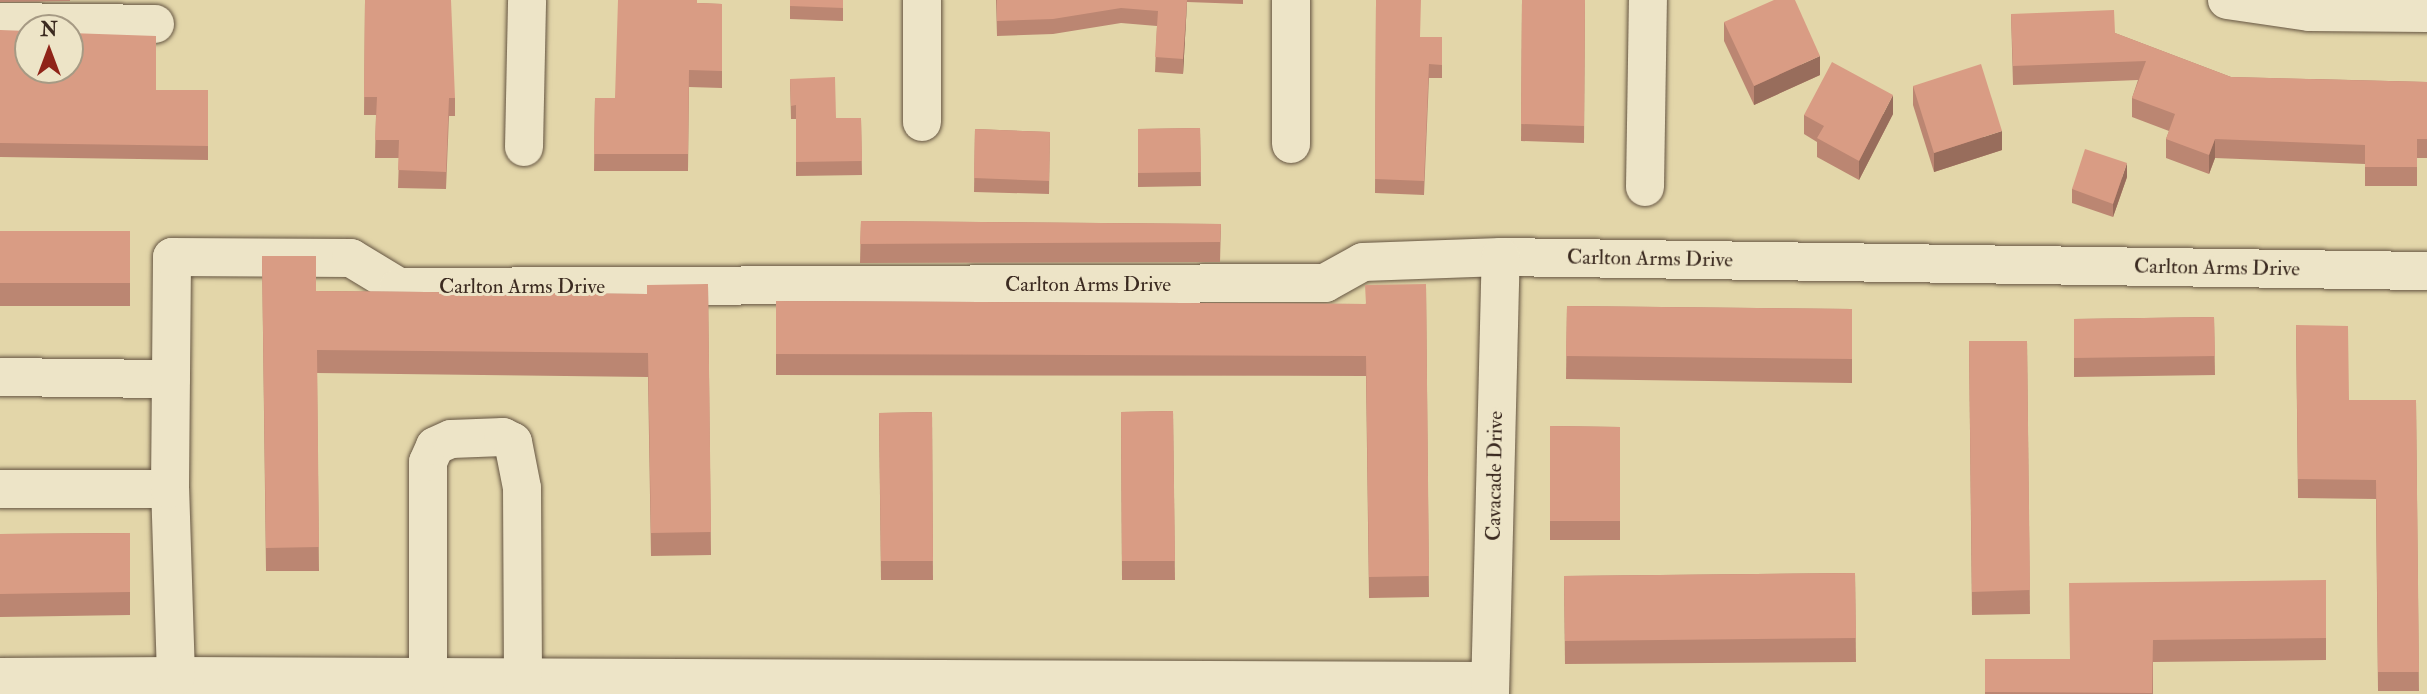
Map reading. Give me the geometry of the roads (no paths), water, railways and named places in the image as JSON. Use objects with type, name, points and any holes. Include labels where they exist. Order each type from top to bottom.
[{"type":"street","points":[[524,147],[527,0]]},
{"type":"street","points":[[922,0],[922,122]]},
{"type":"street","points":[[1291,0],[1291,144]]},
{"type":"street","points":[[1645,187],[1648,0]]},
{"type":"street","points":[[2227,0],[2309,12],[2427,13]]},
{"type":"street","points":[[0,22],[155,24]]},
{"type":"street","name":"Carlton Arms Drive","points":[[176,676],[170,489],[172,257],[351,258],[399,287],[1325,283],[1363,262],[1501,257],[2427,271]]},
{"type":"street","name":"Cavacade Drive","points":[[1490,687],[1501,257]]},
{"type":"street","points":[[0,377],[171,379]]},
{"type":"street","points":[[428,676],[428,462],[435,446],[451,439],[503,437],[513,442],[522,488],[523,676]]},
{"type":"street","points":[[0,489],[170,489]]},
{"type":"street","points":[[19,683],[176,676],[523,676],[689,685],[1490,687]]}]
